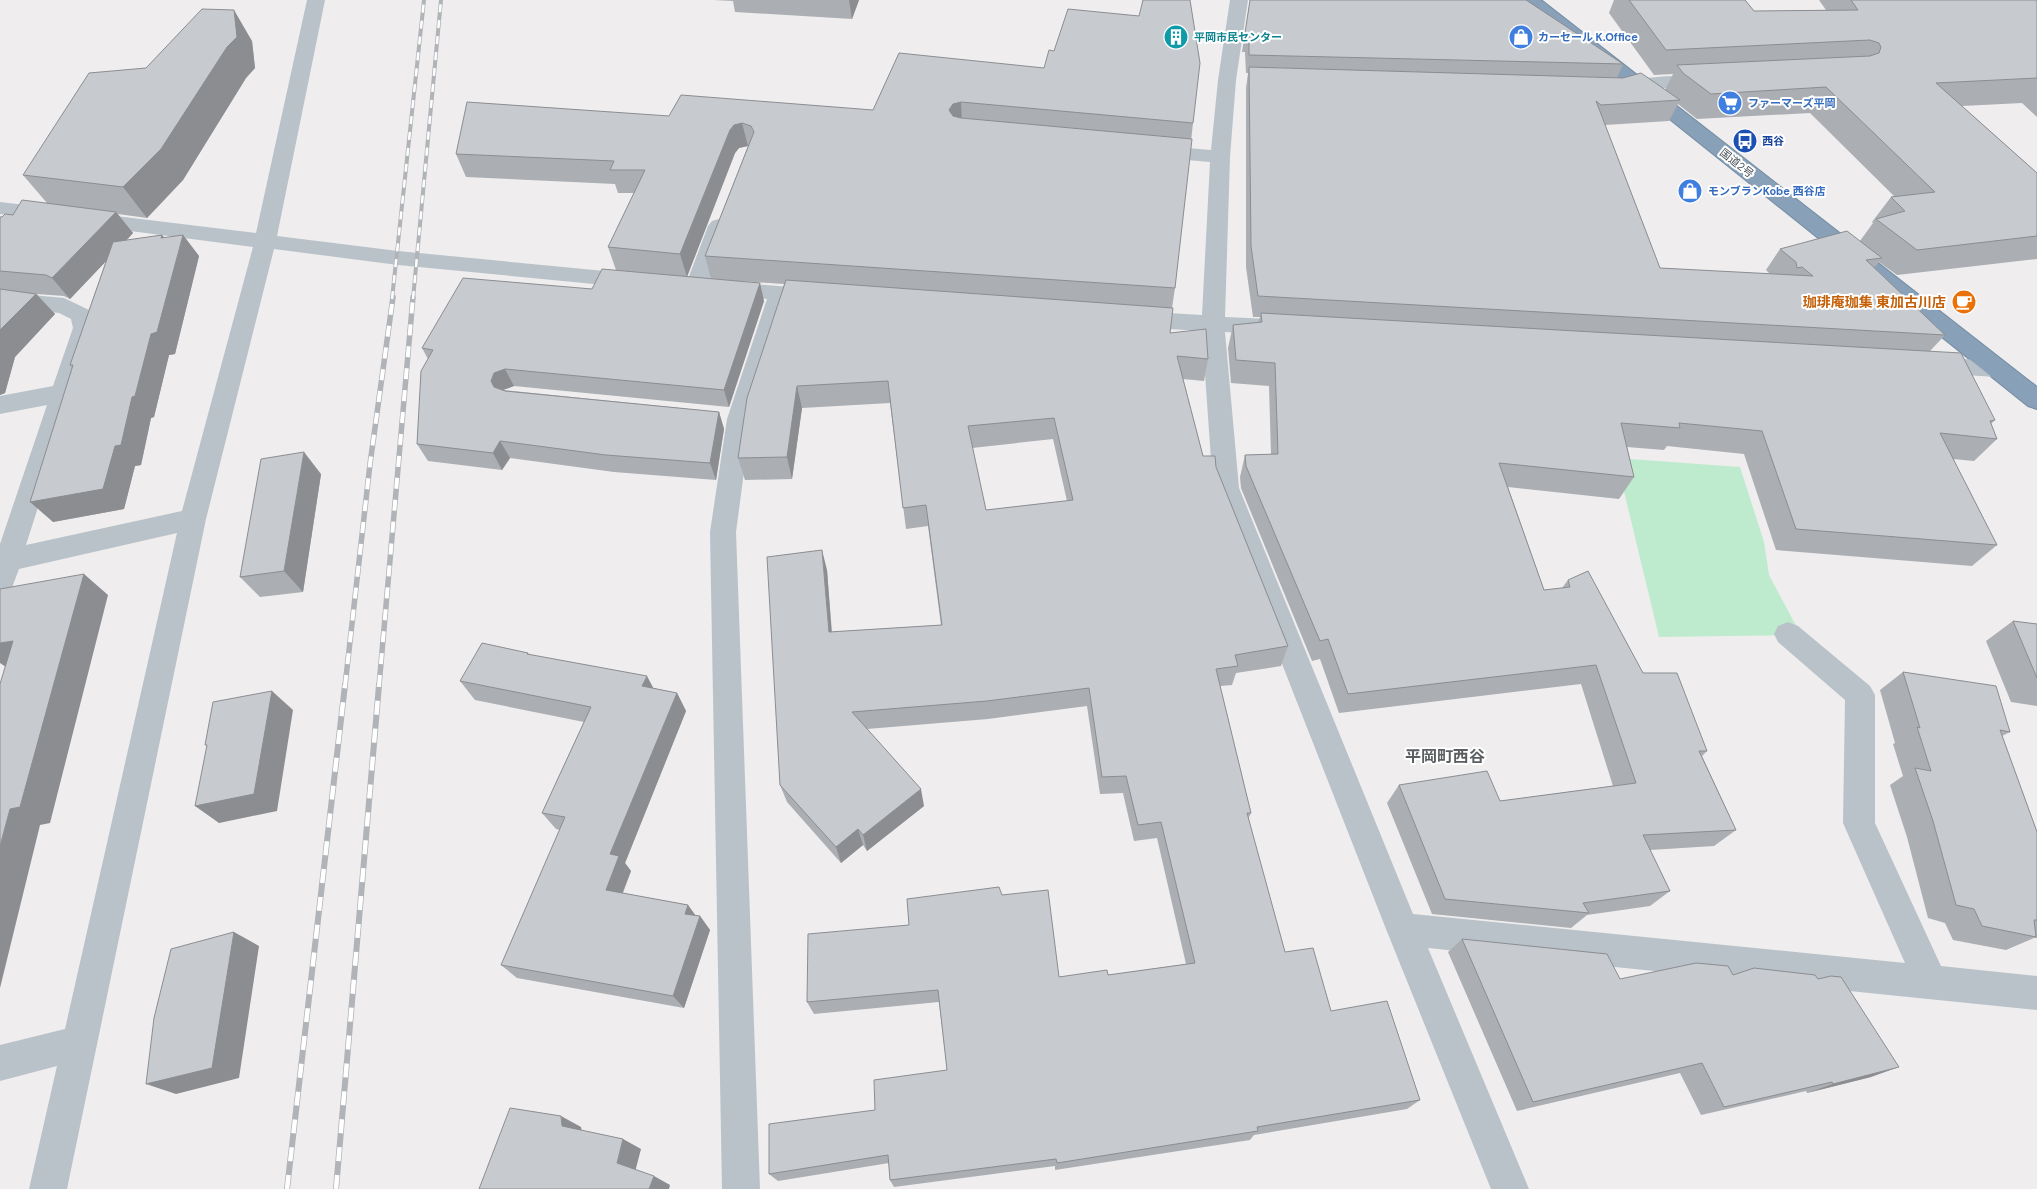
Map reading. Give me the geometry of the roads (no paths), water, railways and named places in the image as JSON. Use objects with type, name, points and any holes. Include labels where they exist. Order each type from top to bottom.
[{"type":"highway","name":"国道2号","points":[[1530,0],[2037,400]]},
{"type":"street","points":[[48,1189],[193,519],[265,243],[316,0]]},
{"type":"street","points":[[1239,0],[1237,80],[1220,157],[1213,324],[1226,488],[1403,929],[1510,1189]]},
{"type":"street","points":[[1603,91],[1613,92],[1637,84],[1726,80]]},
{"type":"street","points":[[1131,149],[1220,157]]},
{"type":"street","points":[[677,285],[726,207]]},
{"type":"street","points":[[0,208],[265,243],[445,263],[834,298]]},
{"type":"street","points":[[740,1189],[723,532],[729,418],[780,293]]},
{"type":"street","points":[[0,298],[64,306],[81,315],[84,328],[4,561],[0,585]]},
{"type":"street","points":[[1113,317],[1292,329]]},
{"type":"street","points":[[1908,364],[1997,369]]},
{"type":"street","points":[[0,405],[63,393]]},
{"type":"street","points":[[4,561],[193,519]]},
{"type":"street","points":[[1788,634],[1860,695],[1859,823],[1931,982]]},
{"type":"street","points":[[1403,929],[2037,993]]},
{"type":"street","points":[[0,1063],[79,1043]]},
{"type":"railway","points":[[392,299],[424,0]]},
{"type":"railway","points":[[413,299],[441,0]]},
{"type":"railway","points":[[345,686],[370,464],[393,297]]},
{"type":"railway","points":[[379,686],[413,297]]},
{"type":"railway","points":[[287,1189],[345,685]]},
{"type":"railway","points":[[336,1189],[379,685]]},
{"type":"place","name":"平岡市民センター","points":[[1176,37]]},
{"type":"place","name":"カーセール K.Office","points":[[1521,37]]},
{"type":"place","name":"ファーマーズ平岡","points":[[1730,103]]},
{"type":"place","name":"西谷","points":[[1745,141]]},
{"type":"place","name":"モンブランKobe 西谷店","points":[[1690,191]]},
{"type":"place","name":"珈琲庵珈集 東加古川店","points":[[1964,302]]},
{"type":"district","name":"平岡町西谷","points":[[1445,756]]}]
